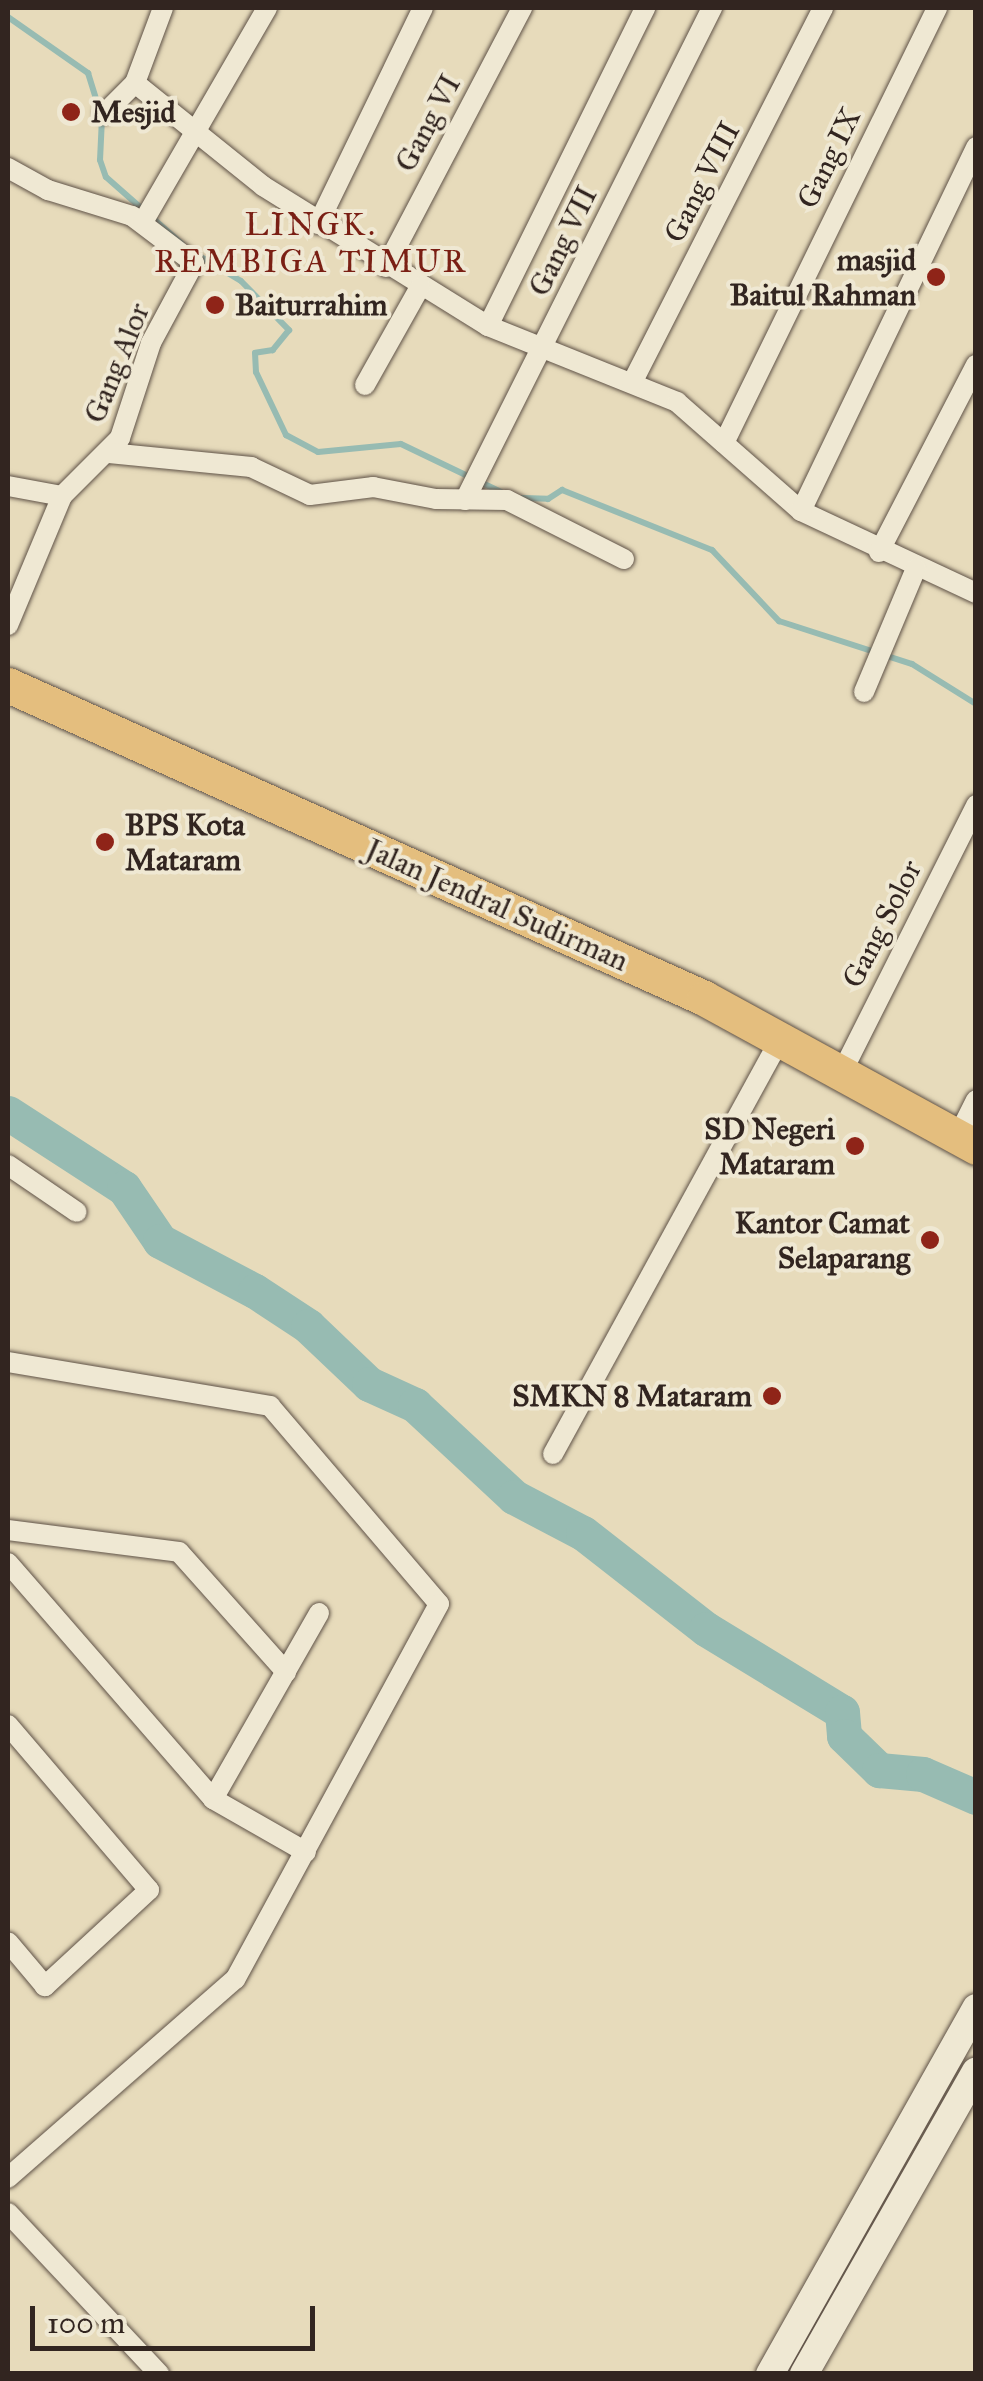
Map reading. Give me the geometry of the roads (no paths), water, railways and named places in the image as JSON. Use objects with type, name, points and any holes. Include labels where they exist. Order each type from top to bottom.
[{"type":"highway","name":"Jalan Jendral Sudirman","points":[[8,685],[781,1038],[967,1142]]},
{"type":"main road","points":[[770,2374],[976,2008]]},
{"type":"main road","points":[[804,2374],[976,2071]]},
{"type":"street","points":[[104,114],[134,82],[163,8]]},
{"type":"street","points":[[318,224],[422,8]]},
{"type":"street","name":"Gang VI","points":[[386,267],[522,8]]},
{"type":"street","points":[[488,326],[645,8]]},
{"type":"street","name":"Gang VII","points":[[471,489],[712,8]]},
{"type":"street","name":"Gang VIII","points":[[632,383],[823,8]]},
{"type":"street","name":"Gang IX","points":[[724,443],[937,8]]},
{"type":"street","points":[[8,168],[146,216],[199,134],[262,9]]},
{"type":"street","points":[[134,82],[318,224],[420,288],[488,326],[632,383],[692,412],[801,511],[879,552],[974,590]]},
{"type":"street","points":[[801,511],[976,148]]},
{"type":"street","name":"Gang Alor","points":[[8,624],[62,496],[73,479],[109,452],[120,438],[151,342],[194,263],[146,216]]},
{"type":"street","points":[[365,386],[420,288]]},
{"type":"street","points":[[879,552],[976,365]]},
{"type":"street","points":[[109,452],[251,467],[310,495],[373,486],[471,489],[507,500],[624,559]]},
{"type":"street","points":[[8,486],[62,496]]},
{"type":"street","points":[[864,692],[916,568]]},
{"type":"street","name":"Gang Solor","points":[[843,1070],[976,805]]},
{"type":"street","points":[[553,1454],[781,1038]]},
{"type":"street","points":[[967,1142],[976,1100]]},
{"type":"street","points":[[8,1165],[78,1212]]},
{"type":"street","points":[[8,1362],[270,1406],[438,1604],[306,1852],[220,1996],[8,2178]]},
{"type":"street","points":[[8,1530],[180,1552],[286,1672]]},
{"type":"street","points":[[8,1563],[213,1799],[306,1852]]},
{"type":"street","points":[[213,1799],[319,1614]]},
{"type":"street","points":[[8,1725],[149,1890],[45,1986],[8,1942]]},
{"type":"street","points":[[8,2213],[158,2374]]},
{"type":"waterway","points":[[8,17],[88,73],[102,118],[100,160],[106,177],[182,244]]},
{"type":"waterway","points":[[196,254],[241,281],[289,330],[273,350],[255,353],[256,372],[286,435],[318,452],[401,444],[501,492]]},
{"type":"waterway","points":[[523,498],[548,499],[562,490],[712,550],[779,621],[912,664],[976,704]]},
{"type":"waterway","points":[[8,1113],[124,1188],[160,1241],[255,1291],[308,1326],[369,1384],[415,1405],[514,1497],[583,1533],[706,1629],[842,1712],[844,1736],[879,1770],[923,1774],[976,1797]]},
{"type":"place","name":"Mesjid","points":[[71,112]]},
{"type":"place","name":"masjid Baitul Rahman","points":[[936,277]]},
{"type":"place","name":"Baiturrahim","points":[[215,305]]},
{"type":"place","name":"BPS Kota Mataram","points":[[105,842]]},
{"type":"place","name":"SD Negeri Mataram","points":[[855,1146]]},
{"type":"place","name":"Kantor Camat Selaparang","points":[[930,1240]]},
{"type":"place","name":"SMKN 8 Mataram","points":[[772,1396]]},
{"type":"district","name":"LINGK. REMBIGA TIMUR","points":[[311,244]]}]
